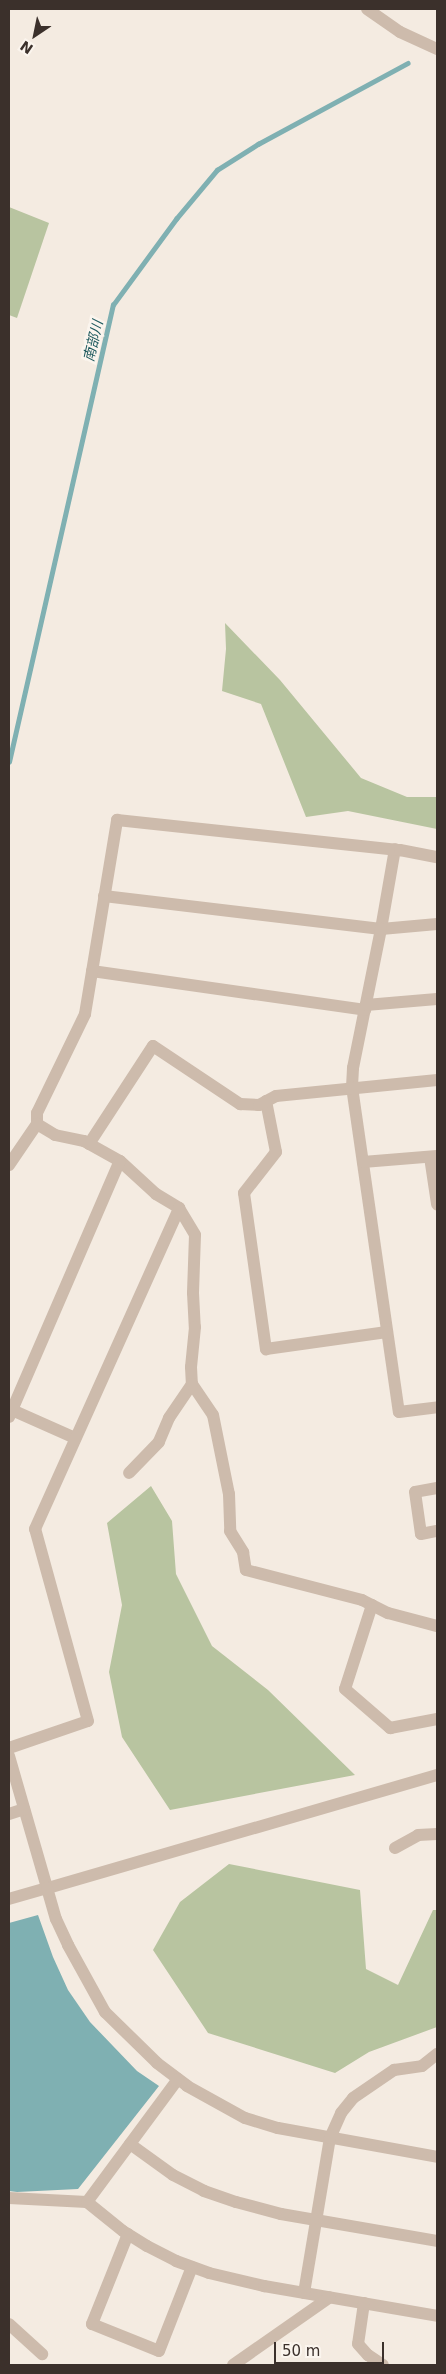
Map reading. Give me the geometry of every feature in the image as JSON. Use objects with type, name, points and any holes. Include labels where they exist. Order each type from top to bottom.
[{"type":"street","points":[[367,9],[400,32],[437,49]]},
{"type":"street","points":[[9,1165],[37,1124],[37,1113],[85,1014],[117,820],[437,856]]},
{"type":"street","points":[[395,850],[353,1068],[352,1087],[399,1412],[437,1407]]},
{"type":"street","points":[[104,896],[381,929],[437,924]]},
{"type":"street","points":[[92,971],[365,1008],[437,999]]},
{"type":"street","points":[[89,1144],[154,1046],[240,1104],[259,1105],[276,1096],[437,1080]]},
{"type":"street","points":[[266,1101],[276,1152],[244,1193],[266,1349],[387,1332]]},
{"type":"street","points":[[37,1124],[55,1135],[89,1144],[120,1161],[156,1194],[178,1208],[195,1234],[193,1293],[195,1327],[191,1367],[192,1384],[213,1416],[229,1494],[230,1531],[243,1552],[246,1570],[362,1600],[388,1613],[437,1626]]},
{"type":"street","points":[[363,1162],[434,1156],[437,1204]]},
{"type":"street","points":[[75,1438],[10,1413],[120,1161]]},
{"type":"street","points":[[9,1748],[88,1721],[35,1529],[178,1208]]},
{"type":"street","points":[[129,1474],[159,1442],[169,1418],[192,1384]]},
{"type":"street","points":[[437,1488],[415,1492],[421,1534],[437,1531]]},
{"type":"street","points":[[372,1605],[346,1689],[390,1728],[437,1718]]},
{"type":"street","points":[[9,1756],[56,1919],[68,1945],[105,2012],[130,2039],[178,2079],[245,2118],[278,2128],[437,2155]]},
{"type":"street","points":[[9,1899],[437,1775]]},
{"type":"street","points":[[9,1814],[24,1809]]},
{"type":"street","points":[[395,1848],[418,1834],[437,1834]]},
{"type":"street","points":[[304,2293],[330,2138],[341,2114],[353,2098],[394,2070],[422,2066],[437,2054]]},
{"type":"street","points":[[87,2202],[178,2079]]},
{"type":"street","points":[[130,2144],[146,2158],[204,2191],[236,2202],[316,2220],[437,2241]]},
{"type":"street","points":[[9,2198],[87,2202],[128,2234],[176,2261],[246,2282],[437,2316]]},
{"type":"street","points":[[128,2234],[92,2324],[159,2351],[192,2267]]},
{"type":"street","points":[[234,2365],[330,2297]]},
{"type":"street","points":[[364,2303],[358,2344],[368,2355],[383,2365]]},
{"type":"street","points":[[9,2324],[42,2354]]},
{"type":"green space","points":[[9,207],[49,223],[17,318],[9,315]]},
{"type":"green space","points":[[225,623],[280,680],[361,778],[407,797],[437,797],[437,829],[348,811],[306,817],[261,704],[222,691],[226,649]]},
{"type":"green space","points":[[151,1486],[172,1521],[176,1574],[212,1646],[268,1690],[355,1775],[170,1810],[122,1737],[109,1672],[122,1605],[107,1523]]},
{"type":"green space","points":[[229,1864],[360,1890],[366,1969],[398,1985],[433,1910],[437,1910],[437,2027],[369,2052],[335,2073],[208,2033],[153,1950],[180,1902]]},
{"type":"water","points":[[38,1915],[53,1957],[68,1990],[90,2022],[137,2071],[159,2086],[78,2189],[17,2192],[9,2191],[9,1923]]},
{"type":"waterway","name":"南部川","points":[[9,762],[113,305],[176,219],[217,170],[258,144],[408,63]]}]
